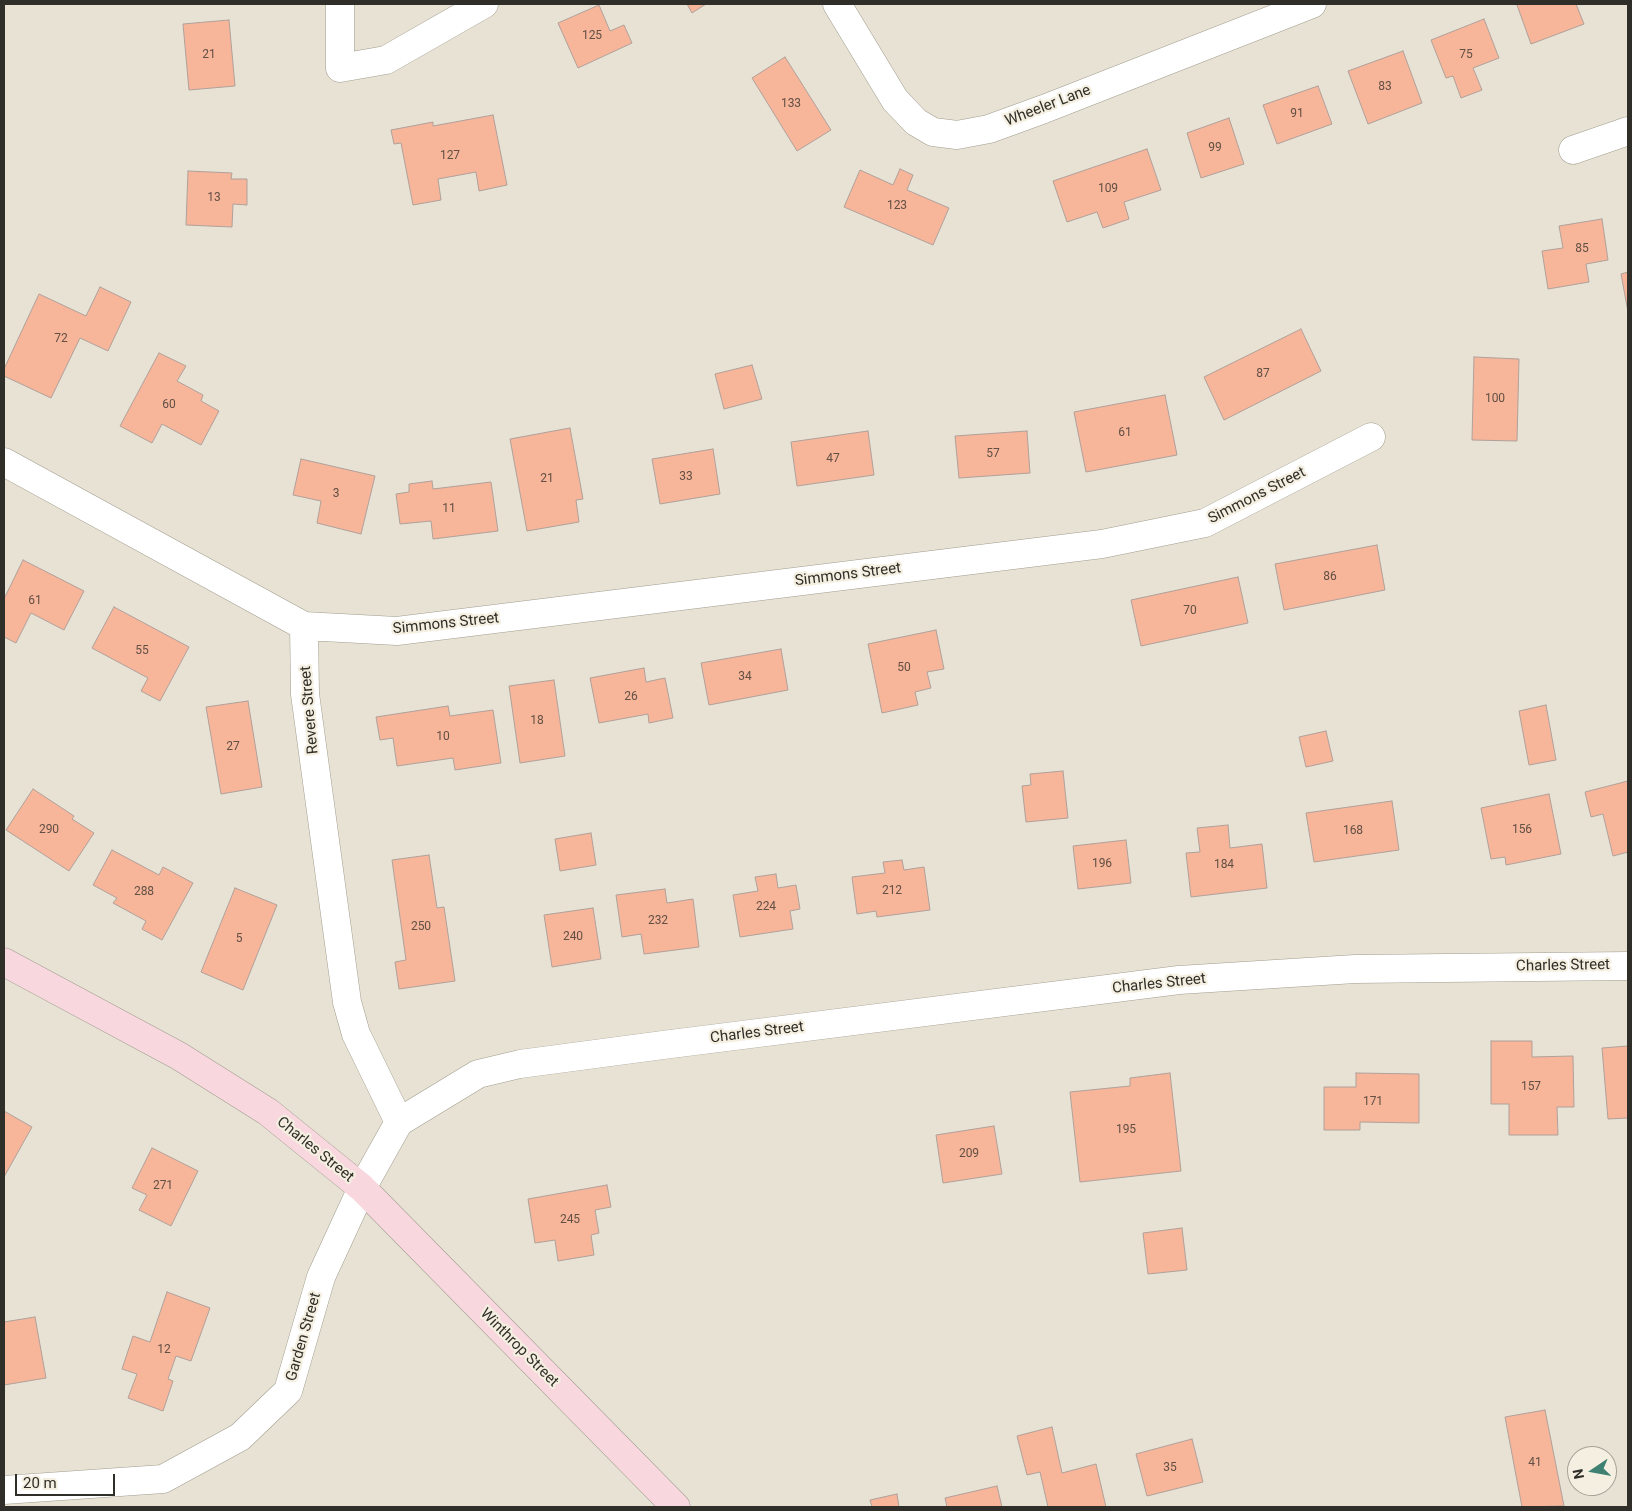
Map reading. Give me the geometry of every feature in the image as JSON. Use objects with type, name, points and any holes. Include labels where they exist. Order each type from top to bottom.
[{"type":"street","points":[[340,4],[340,68],[386,60],[484,4]]},
{"type":"street","name":"Wheeler Lane","points":[[837,4],[895,100],[916,122],[933,132],[958,135],[989,128],[1044,109],[1312,4]]},
{"type":"street","points":[[1573,150],[1628,131]]},
{"type":"street","name":"Simmons Street","points":[[304,626],[397,631],[1102,544],[1205,523],[1371,437]]},
{"type":"street","points":[[4,462],[304,626]]},
{"type":"street","name":"Revere Street","points":[[304,626],[305,694],[347,1002],[356,1034],[399,1122]]},
{"type":"street","name":"Charles Street","points":[[4,962],[187,1061],[268,1112],[362,1188],[399,1122],[478,1074],[520,1064],[1179,980],[1355,969],[1628,966]]},
{"type":"street","name":"Garden Street","points":[[4,1490],[163,1479],[240,1437],[288,1391],[322,1277],[362,1188]]},
{"type":"street","name":"Winthrop Street","points":[[362,1188],[676,1507]]},
{"type":"building","points":[[687,4],[706,4],[692,13]]},
{"type":"building","points":[[1576,4],[1584,24],[1531,44],[1517,5]]},
{"type":"building","points":[[599,5],[610,31],[624,25],[632,43],[578,68],[558,23]]},
{"type":"building","points":[[1484,19],[1499,58],[1473,68],[1482,90],[1461,98],[1453,76],[1446,78],[1431,40]]},
{"type":"building","points":[[229,20],[235,86],[189,90],[183,24]]},
{"type":"building","points":[[1403,51],[1422,103],[1368,124],[1348,71]]},
{"type":"building","points":[[785,57],[831,130],[797,151],[752,78]]},
{"type":"building","points":[[1318,86],[1332,124],[1277,144],[1263,105]]},
{"type":"building","points":[[493,115],[507,185],[479,191],[476,172],[438,179],[441,200],[413,205],[401,143],[394,144],[391,130],[433,122],[433,126]]},
{"type":"building","points":[[1229,118],[1244,164],[1201,178],[1187,133]]},
{"type":"building","points":[[1147,149],[1161,190],[1124,202],[1129,219],[1103,228],[1097,212],[1067,222],[1053,181]]},
{"type":"building","points":[[900,169],[913,175],[907,190],[949,208],[933,245],[844,207],[860,170],[893,185]]},
{"type":"building","points":[[188,171],[232,173],[231,179],[247,179],[247,205],[233,204],[232,227],[186,225]]},
{"type":"building","points":[[1602,219],[1608,260],[1586,264],[1589,282],[1548,289],[1542,251],[1563,248],[1559,226]]},
{"type":"building","points":[[1628,272],[1628,312],[1621,274]]},
{"type":"building","points":[[100,287],[131,302],[108,351],[80,338],[51,398],[4,376],[4,369],[39,294],[86,316]]},
{"type":"building","points":[[1301,329],[1321,371],[1224,420],[1204,377]]},
{"type":"building","points":[[159,353],[186,366],[177,381],[203,395],[201,401],[219,411],[201,445],[162,424],[152,443],[120,426]]},
{"type":"building","points":[[1474,357],[1519,359],[1517,441],[1472,440]]},
{"type":"building","points":[[752,365],[762,399],[724,409],[715,374]]},
{"type":"building","points":[[1165,395],[1177,455],[1086,472],[1074,412]]},
{"type":"building","points":[[570,428],[583,499],[576,500],[579,522],[527,531],[510,439]]},
{"type":"building","points":[[868,431],[874,475],[797,486],[791,442]]},
{"type":"building","points":[[1027,431],[1030,473],[959,478],[955,436]]},
{"type":"building","points":[[713,449],[720,494],[660,504],[652,459]]},
{"type":"building","points":[[301,459],[375,476],[361,534],[317,523],[321,501],[293,495]]},
{"type":"building","points":[[432,481],[433,489],[491,482],[498,531],[433,539],[431,521],[400,524],[396,494],[409,492],[409,484]]},
{"type":"building","points":[[1377,545],[1385,590],[1284,610],[1275,564]]},
{"type":"building","points":[[23,560],[84,591],[64,630],[31,613],[16,643],[4,637],[4,599]]},
{"type":"building","points":[[1238,577],[1248,623],[1141,646],[1131,600]]},
{"type":"building","points":[[114,607],[189,647],[160,701],[141,691],[148,678],[92,648]]},
{"type":"building","points":[[936,630],[944,669],[927,672],[931,688],[915,692],[918,705],[882,713],[868,644]]},
{"type":"building","points":[[781,649],[788,690],[709,705],[701,663]]},
{"type":"building","points":[[644,668],[646,682],[665,678],[673,718],[649,723],[648,714],[599,723],[590,678]]},
{"type":"building","points":[[554,680],[565,756],[520,763],[509,686]]},
{"type":"building","points":[[248,701],[262,787],[221,794],[206,707]]},
{"type":"building","points":[[1546,705],[1556,760],[1529,765],[1519,711]]},
{"type":"building","points":[[448,706],[450,716],[493,710],[501,763],[455,770],[453,758],[397,766],[393,738],[380,740],[376,717]]},
{"type":"building","points":[[1326,731],[1333,761],[1306,767],[1299,737]]},
{"type":"building","points":[[1063,771],[1068,818],[1026,822],[1022,786],[1031,785],[1030,774]]},
{"type":"building","points":[[1628,781],[1628,852],[1613,856],[1603,814],[1591,817],[1585,792]]},
{"type":"building","points":[[33,789],[74,816],[72,819],[94,833],[69,871],[6,830]]},
{"type":"building","points":[[1549,794],[1561,854],[1506,865],[1505,857],[1491,859],[1481,808]]},
{"type":"building","points":[[1392,801],[1399,850],[1314,862],[1306,813]]},
{"type":"building","points":[[1228,825],[1230,848],[1262,844],[1267,888],[1191,897],[1186,853],[1200,852],[1197,828]]},
{"type":"building","points":[[591,833],[596,865],[560,871],[555,839]]},
{"type":"building","points":[[1126,840],[1131,883],[1078,889],[1073,846]]},
{"type":"building","points":[[112,850],[159,875],[163,867],[193,883],[162,940],[142,929],[146,921],[113,903],[117,898],[93,885]]},
{"type":"building","points":[[429,855],[437,908],[444,907],[455,981],[399,989],[395,962],[406,960],[392,860]]},
{"type":"building","points":[[902,860],[904,870],[924,867],[930,910],[877,917],[876,911],[857,914],[852,877],[885,873],[883,862]]},
{"type":"building","points":[[776,874],[778,888],[796,885],[800,909],[790,911],[793,929],[740,937],[733,895],[758,891],[755,877]]},
{"type":"building","points":[[235,888],[277,905],[243,990],[201,972]]},
{"type":"building","points":[[665,889],[667,903],[693,899],[699,947],[644,954],[641,934],[622,937],[616,895]]},
{"type":"building","points":[[593,908],[601,959],[552,967],[544,915]]},
{"type":"building","points":[[1491,1041],[1532,1041],[1532,1057],[1573,1056],[1574,1107],[1557,1107],[1558,1135],[1509,1135],[1509,1104],[1491,1104]]},
{"type":"building","points":[[1628,1046],[1628,1118],[1608,1119],[1602,1048]]},
{"type":"building","points":[[1170,1073],[1181,1171],[1080,1182],[1070,1092],[1130,1086],[1130,1078]]},
{"type":"building","points":[[1356,1073],[1419,1074],[1419,1123],[1360,1122],[1360,1130],[1324,1130],[1324,1087],[1356,1087]]},
{"type":"building","points":[[4,1111],[32,1127],[4,1177]]},
{"type":"building","points":[[994,1126],[1002,1174],[943,1183],[936,1135]]},
{"type":"building","points":[[152,1148],[198,1171],[171,1226],[139,1210],[147,1195],[132,1188]]},
{"type":"building","points":[[607,1185],[611,1207],[595,1210],[599,1233],[591,1235],[594,1255],[558,1261],[555,1240],[535,1243],[528,1199]]},
{"type":"building","points":[[1182,1228],[1187,1270],[1148,1274],[1143,1233]]},
{"type":"building","points":[[167,1292],[210,1308],[191,1361],[176,1356],[168,1379],[173,1381],[163,1411],[128,1398],[137,1374],[122,1369],[133,1336],[150,1342]]},
{"type":"building","points":[[35,1317],[46,1378],[4,1385],[4,1322]]},
{"type":"building","points":[[1545,1410],[1564,1506],[1522,1507],[1505,1417]]},
{"type":"building","points":[[1052,1427],[1062,1473],[1096,1464],[1106,1507],[1048,1507],[1040,1472],[1027,1475],[1017,1436]]},
{"type":"building","points":[[1192,1439],[1203,1482],[1147,1496],[1136,1454]]},
{"type":"building","points":[[997,1486],[1002,1507],[947,1507],[945,1498]]},
{"type":"building","points":[[897,1494],[899,1507],[872,1507],[870,1500]]}]
